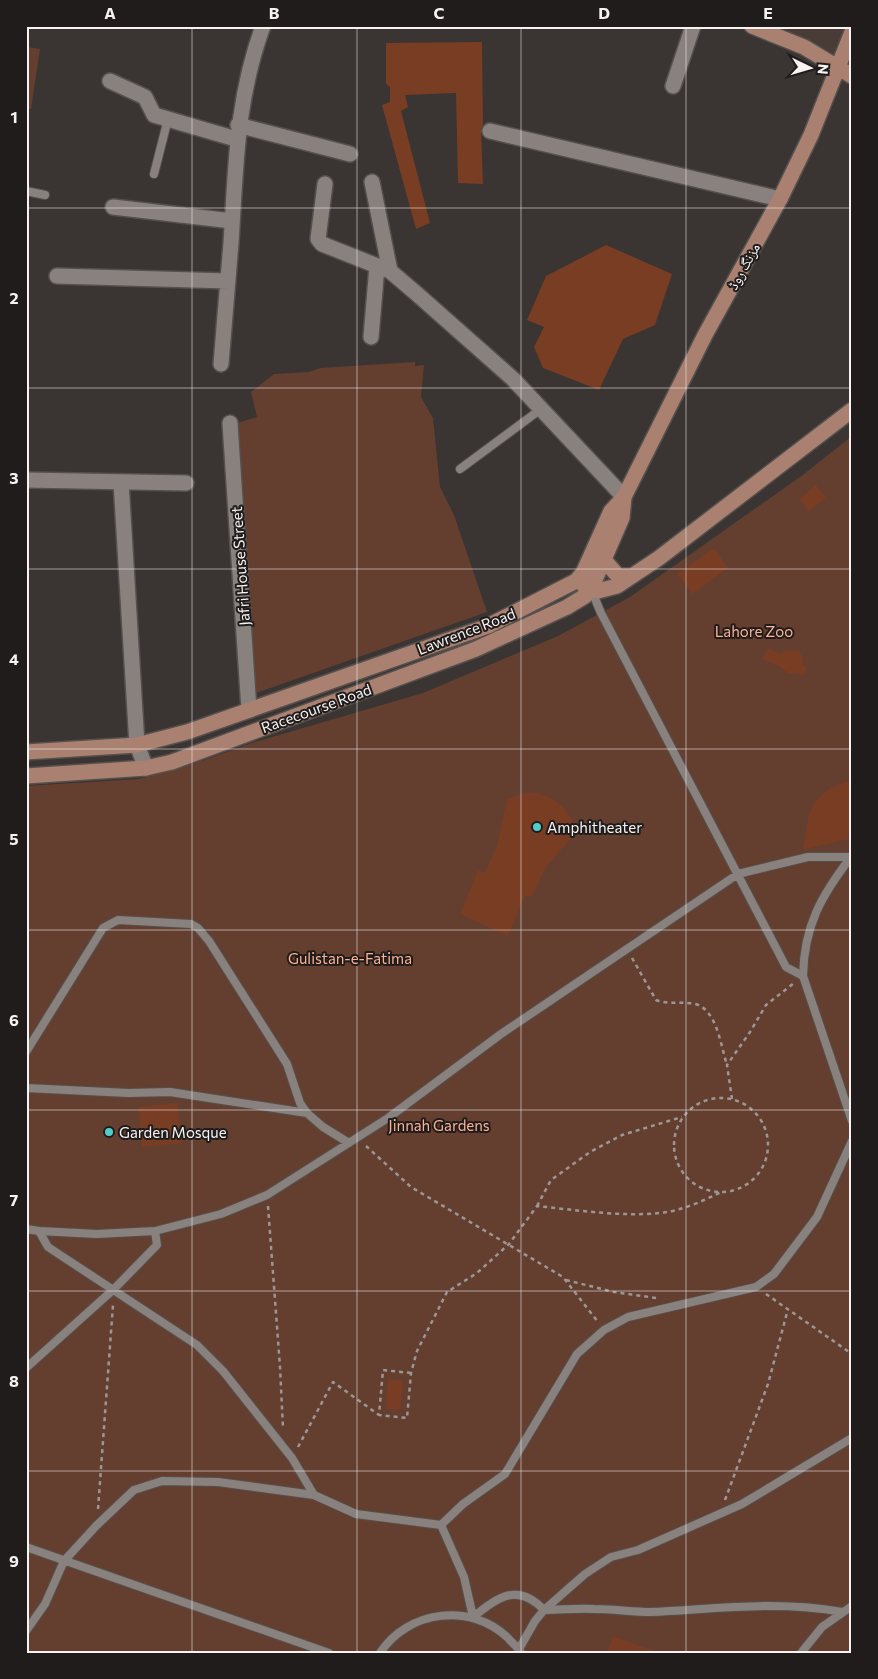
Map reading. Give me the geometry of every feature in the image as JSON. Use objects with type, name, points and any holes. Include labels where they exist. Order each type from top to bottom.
[{"type":"main road","points":[[752,26],[804,47],[852,76]]},
{"type":"main road","name":"مزنگ روڈ","points":[[576,581],[583,573],[611,511],[624,497],[705,335],[780,199],[811,134],[852,32]]},
{"type":"main road","points":[[576,581],[591,589],[607,590],[632,576],[659,558],[852,410]]},
{"type":"main road","name":"مزنگ روڈ","points":[[591,589],[622,518],[624,497]]},
{"type":"main road","points":[[604,561],[618,576],[632,576]]},
{"type":"main road","name":"Lawrence Road","points":[[26,752],[137,745],[187,732],[488,626],[576,581]]},
{"type":"main road","name":"Racecourse Road","points":[[26,776],[146,768],[172,762],[476,649],[567,608],[585,596],[591,589]]},
{"type":"street","points":[[221,364],[237,132],[244,87],[263,26]]},
{"type":"street","points":[[673,86],[693,26]]},
{"type":"street","points":[[110,81],[145,97],[154,115],[350,154]]},
{"type":"street","points":[[490,132],[780,199]]},
{"type":"street","points":[[371,337],[383,269],[372,182]]},
{"type":"street","points":[[325,184],[318,239],[322,244],[383,269],[513,379],[624,497]]},
{"type":"street","points":[[113,207],[232,221]]},
{"type":"street","points":[[57,276],[228,281]]},
{"type":"street","name":"Jafri House Street","points":[[230,423],[249,710]]},
{"type":"street","points":[[26,480],[186,483]]},
{"type":"street","points":[[121,482],[137,745],[146,768]]},
{"type":"lane","points":[[154,174],[168,119]]},
{"type":"lane","points":[[26,191],[45,195]]},
{"type":"lane","points":[[460,469],[541,409]]},
{"type":"lane","points":[[591,589],[601,613],[786,967],[803,976]]},
{"type":"lane","points":[[26,1229],[97,1234],[155,1231],[221,1214],[267,1195],[388,1118],[501,1034],[738,874],[808,857],[851,857],[831,882],[806,936],[803,976],[852,1121]]},
{"type":"lane","points":[[26,1052],[103,928],[118,920],[184,922],[198,928],[204,935],[246,998],[287,1064],[300,1103],[307,1114],[349,1143]]},
{"type":"lane","points":[[26,1088],[128,1093],[170,1092],[307,1114]]},
{"type":"lane","points":[[26,1631],[45,1604],[64,1561],[96,1526],[134,1490],[162,1481],[218,1482],[314,1495],[356,1514],[440,1525],[463,1504],[505,1474],[577,1354],[604,1330],[628,1317],[756,1287],[774,1274],[817,1217],[852,1141]]},
{"type":"lane","points":[[39,1231],[48,1247],[197,1345],[223,1371],[292,1458],[314,1495]]},
{"type":"lane","points":[[26,1368],[114,1289],[157,1245],[155,1231]]},
{"type":"lane","points":[[380,1653],[388,1641],[413,1622],[443,1614],[473,1617],[499,1629],[520,1651],[535,1621],[544,1610],[585,1574],[611,1557],[638,1550],[750,1499],[852,1438]]},
{"type":"lane","points":[[440,1525],[464,1578],[473,1617]]},
{"type":"lane","points":[[26,1547],[326,1652]]},
{"type":"lane","points":[[473,1617],[497,1598],[519,1594],[534,1599],[544,1610],[593,1609],[649,1612],[761,1605],[792,1608],[816,1607],[842,1612]]},
{"type":"lane","points":[[801,1653],[822,1627],[852,1606]]},
{"type":"path","points":[[627,949],[656,1000],[664,1003],[697,1004],[708,1013],[714,1022],[727,1065],[732,1099]]},
{"type":"path","points":[[727,1065],[766,1005],[803,976]]},
{"type":"path","points":[[714,1098],[732,1099],[749,1107],[761,1120],[768,1138],[767,1156],[759,1173],[745,1186],[728,1192],[710,1191],[693,1183],[680,1170],[674,1152],[675,1134],[683,1117],[696,1104],[714,1098]]},
{"type":"path","points":[[292,1458],[333,1382],[379,1415],[407,1418],[411,1373],[417,1351],[447,1292],[477,1273],[509,1244],[537,1206],[551,1180],[590,1152],[622,1135],[683,1117]]},
{"type":"path","points":[[358,1138],[411,1187],[565,1279],[614,1292],[662,1298]]},
{"type":"path","points":[[537,1206],[592,1212],[660,1213],[701,1202],[721,1192]]},
{"type":"path","points":[[267,1195],[280,1367],[283,1447]]},
{"type":"path","points":[[565,1279],[604,1330]]},
{"type":"path","points":[[756,1287],[852,1354]]},
{"type":"path","points":[[96,1526],[114,1289]]},
{"type":"path","points":[[721,1513],[732,1475],[768,1384],[788,1309]]},
{"type":"path","points":[[379,1415],[383,1370],[411,1373]]},
{"type":"shaded area","points":[[769,26],[852,26],[838,69]]},
{"type":"green space","points":[[26,47],[40,49],[31,109],[26,108]]},
{"type":"green space","points":[[415,362],[415,366],[424,365],[421,397],[433,418],[440,487],[454,515],[487,612],[253,694],[238,423],[257,417],[251,392],[274,374],[309,372],[320,368]]},
{"type":"green space","name":"Jinnah Gardens","points":[[852,436],[852,1653],[26,1653],[26,786],[139,779],[193,764],[255,742],[423,693],[558,636],[630,597],[804,474]]},
{"type":"building","points":[[482,42],[483,125],[481,129],[483,184],[458,183],[456,93],[405,95],[408,107],[401,111],[430,223],[416,229],[382,105],[390,102],[390,87],[386,84],[386,43]]},
{"type":"building","points":[[606,245],[672,274],[655,325],[623,339],[599,390],[543,368],[534,347],[544,327],[527,320],[546,276]]},
{"type":"building","points":[[816,485],[826,498],[809,511],[799,499]]},
{"type":"building","points":[[714,548],[728,568],[692,594],[678,574]]},
{"type":"building","points":[[768,648],[780,654],[787,650],[799,651],[803,657],[803,666],[807,667],[803,676],[796,673],[789,674],[779,666],[762,659]]},
{"type":"building","points":[[852,780],[852,838],[803,850],[809,814],[816,800],[830,788]]},
{"type":"building","points":[[523,793],[538,793],[553,799],[564,808],[572,819],[574,835],[545,868],[532,897],[525,895],[508,936],[460,914],[478,870],[485,873],[497,846],[507,799]]},
{"type":"building","points":[[177,1103],[182,1143],[142,1147],[138,1107]]},
{"type":"building","points":[[388,1379],[403,1381],[400,1410],[386,1409]]},
{"type":"building","points":[[613,1636],[654,1651],[654,1653],[607,1653]]},
{"type":"place","name":"Amphitheater","points":[[537,827]]},
{"type":"place","name":"Garden Mosque","points":[[109,1132]]},
{"type":"park label","name":"Lahore Zoo","points":[[754,631]]},
{"type":"park label","name":"Gulistan-e-Fatima","points":[[350,958]]}]
